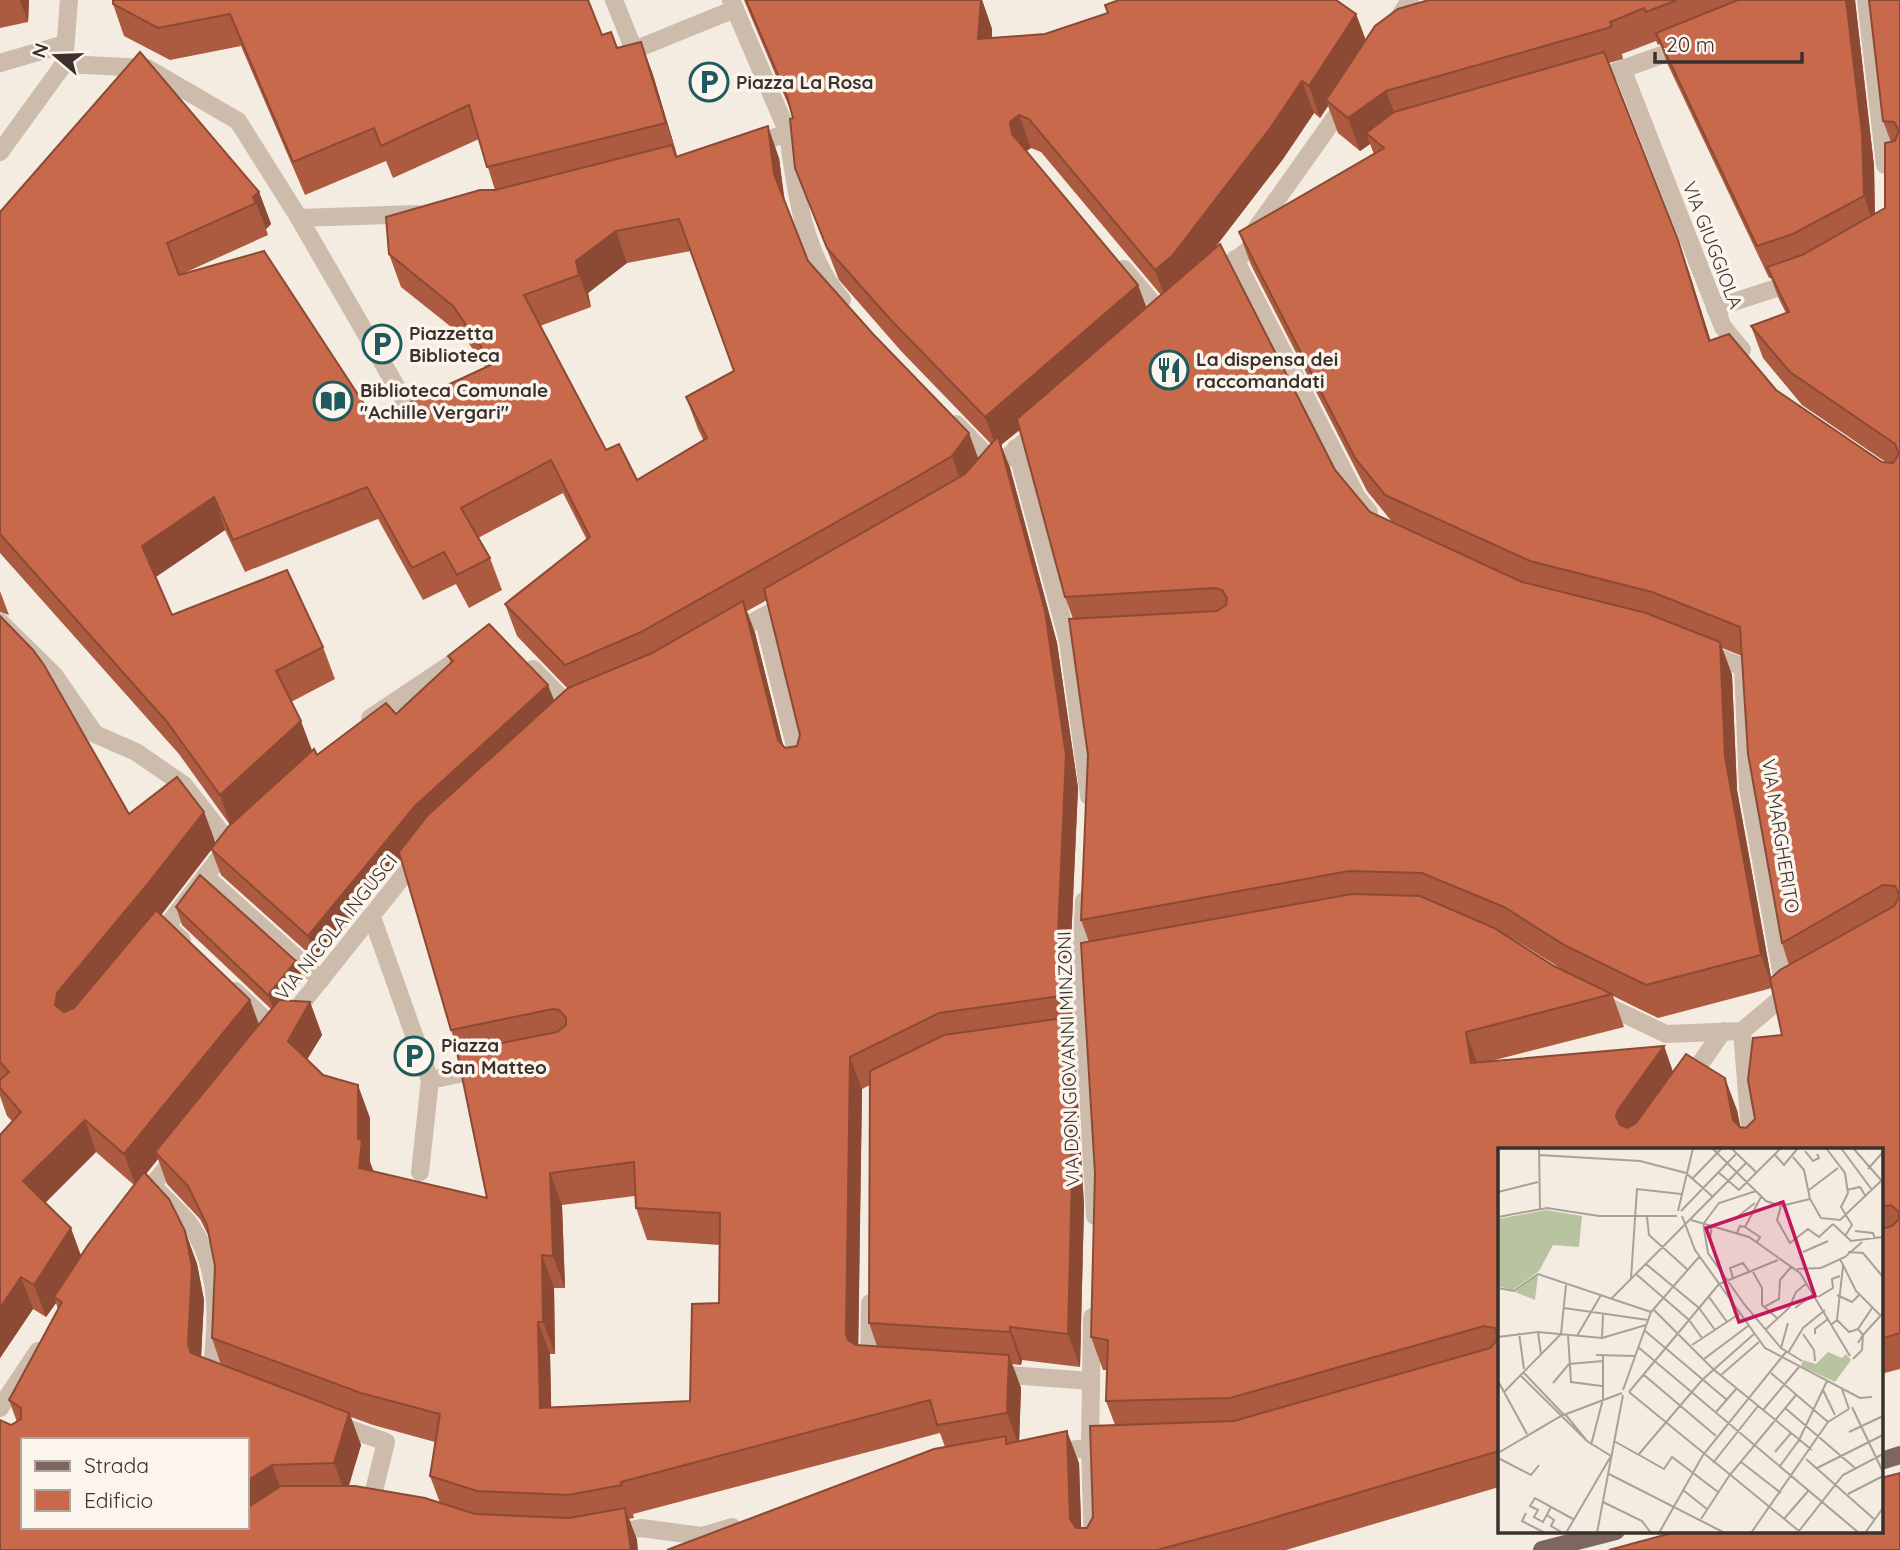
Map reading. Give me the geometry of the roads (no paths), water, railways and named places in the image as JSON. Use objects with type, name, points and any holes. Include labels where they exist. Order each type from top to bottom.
[{"type":"main road","points":[[1882,1461],[1900,1455]]},
{"type":"main road","points":[[1542,1550],[1612,1532]]},
{"type":"street","points":[[0,152],[64,64],[69,0]]},
{"type":"street","points":[[614,0],[634,50],[733,4],[788,133],[796,203],[829,286],[856,317]]},
{"type":"street","points":[[1383,43],[1410,0]]},
{"type":"street","points":[[1866,0],[1892,164],[1886,188]]},
{"type":"street","points":[[1571,86],[1623,71],[1697,42]]},
{"type":"street","points":[[0,63],[65,44]]},
{"type":"street","points":[[64,64],[147,68],[238,121],[299,218],[419,424]]},
{"type":"street","name":"VIA GIUGGIOLA","points":[[1623,71],[1723,327],[1749,359]]},
{"type":"street","points":[[1235,259],[1356,85]]},
{"type":"street","points":[[729,152],[788,133]]},
{"type":"street","points":[[299,218],[436,213]]},
{"type":"street","points":[[1195,293],[1279,226]]},
{"type":"street","points":[[1112,255],[1165,319]]},
{"type":"street","points":[[1235,259],[1357,497],[1382,527]]},
{"type":"street","points":[[1715,308],[1809,277]]},
{"type":"street","points":[[940,407],[996,465]]},
{"type":"street","points":[[979,486],[996,465],[1056,414]]},
{"type":"street","points":[[1016,448],[1075,641],[1089,787],[1088,814]]},
{"type":"street","points":[[716,642],[806,593]]},
{"type":"street","points":[[763,617],[801,770]]},
{"type":"street","points":[[0,622],[54,675],[96,734],[136,752],[184,785],[235,840],[163,931],[198,955]]},
{"type":"street","points":[[354,731],[486,641]]},
{"type":"street","name":"VIA MARGHERITO","points":[[1684,644],[1743,667],[1748,788],[1785,993]]},
{"type":"street","points":[[517,653],[575,712]]},
{"type":"street","name":"VIA NICOLA INGUSCI","points":[[218,974],[274,1037],[432,840]]},
{"type":"street","points":[[205,876],[321,980]]},
{"type":"street","name":"VIA DON GIOVANNI MINZONI","points":[[1085,883],[1087,965],[1078,1039],[1094,1233]]},
{"type":"street","points":[[372,917],[430,1080],[420,1172]]},
{"type":"street","points":[[1583,995],[1666,1034],[1742,1031],[1785,993],[1809,979]]},
{"type":"street","points":[[1677,1096],[1723,1031]]},
{"type":"street","points":[[1742,1031],[1749,1119],[1756,1148]]},
{"type":"street","points":[[430,1080],[498,1067]]},
{"type":"street","points":[[131,1211],[186,1144]]},
{"type":"street","points":[[152,1185],[191,1226],[209,1265],[218,1322],[211,1378],[236,1387]]},
{"type":"street","points":[[870,1285],[869,1366],[897,1367]]},
{"type":"street","points":[[1093,1300],[1090,1445],[1093,1550]]},
{"type":"street","points":[[0,1408],[50,1332]]},
{"type":"street","points":[[980,1373],[1091,1381]]},
{"type":"street","points":[[311,1414],[386,1442],[370,1507]]},
{"type":"street","points":[[1038,1454],[1090,1445],[1131,1444]]},
{"type":"street","points":[[593,1537],[641,1528],[702,1536],[754,1521]]},
{"type":"street","points":[[689,1550],[702,1536]]},
{"type":"place","name":"Piazza La Rosa","points":[[709,82]]},
{"type":"place","name":"Piazzetta Biblioteca","points":[[382,344]]},
{"type":"place","name":"La dispensa dei raccomandati","points":[[1169,370]]},
{"type":"place","name":"Biblioteca Comunale \"Achille Vergari\"","points":[[333,401]]},
{"type":"place","name":"Piazza San Matteo","points":[[414,1056]]}]
